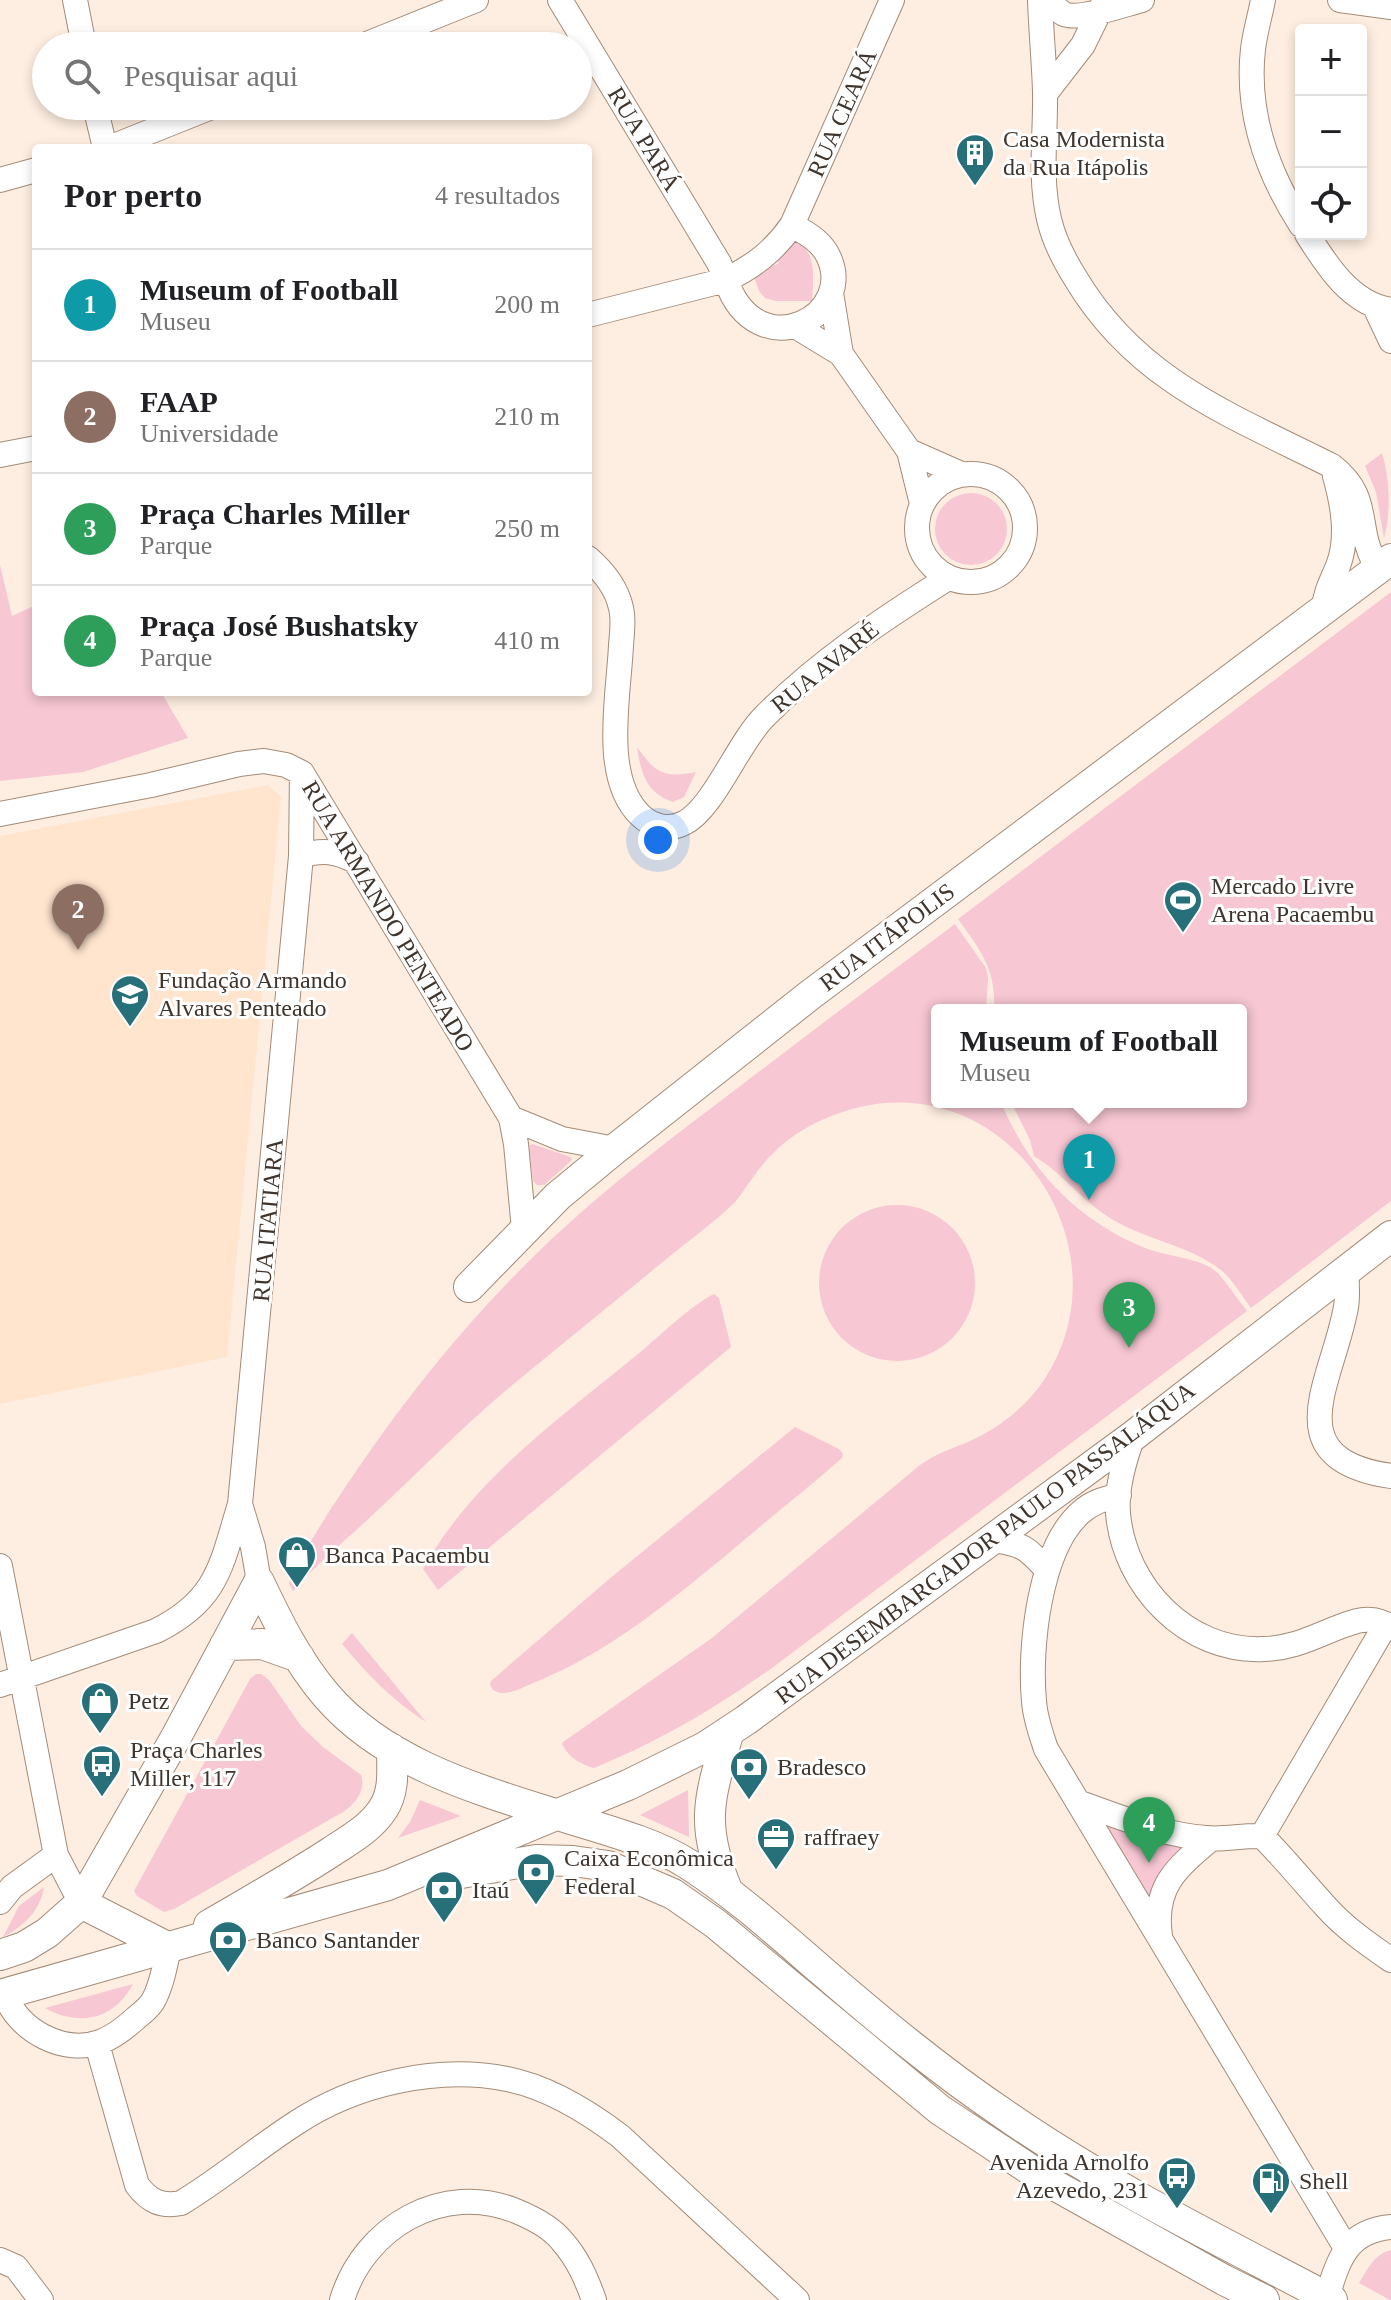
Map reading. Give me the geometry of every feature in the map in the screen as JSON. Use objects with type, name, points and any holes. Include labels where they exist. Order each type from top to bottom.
[{"type":"main road","name":"RUA ITÁPOLIS","points":[[469,1287],[558,1196],[615,1149],[810,995],[1384,564]]},
{"type":"main road","name":"RUA DESEMBARGADOR PAULO PASSALÁQUA","points":[[388,1885],[628,1785],[705,1747],[1121,1444],[1391,1236]]},
{"type":"main road","points":[[0,1955],[24,1947],[47,1933],[81,1903],[259,1582]]},
{"type":"main road","points":[[259,1582],[286,1638],[326,1695],[356,1725],[392,1749],[448,1779],[619,1834],[684,1861],[728,1892],[907,2042],[1003,2114],[1109,2181],[1328,2299]]},
{"type":"main road","points":[[225,1645],[262,1644],[299,1657]]},
{"type":"main road","points":[[728,1892],[716,1864],[708,1807],[729,1731]]},
{"type":"main road","points":[[169,1948],[296,1875],[366,1827],[385,1808],[393,1783],[392,1749]]},
{"type":"main road","points":[[3,1994],[388,1885],[536,1860],[608,1866],[660,1888],[716,1924],[940,2110],[1049,2182],[1264,2300]]},
{"type":"main road","points":[[81,1903],[169,1948]]},
{"type":"street","points":[[75,0],[81,32]]},
{"type":"street","points":[[397,32],[476,0]]},
{"type":"street","name":"RUA PARÁ","points":[[560,0],[579,32]]},
{"type":"street","name":"RUA CEARÁ","points":[[726,280],[772,251],[792,225],[892,0]]},
{"type":"street","name":"RUA ITÁPOLIS","points":[[1040,0],[1045,94],[1043,176],[1049,219],[1062,256],[1092,307],[1120,340],[1168,379],[1193,395],[1332,466],[1348,479],[1358,495],[1366,547],[1384,564]]},
{"type":"street","points":[[1049,0],[1068,16],[1104,5],[1142,0]]},
{"type":"street","points":[[1263,0],[1253,49],[1257,124],[1267,161],[1281,194],[1295,216]]},
{"type":"street","points":[[1340,0],[1391,7]]},
{"type":"street","points":[[1045,94],[1073,57],[1104,5]]},
{"type":"street","points":[[1042,52],[1054,58],[1073,57]]},
{"type":"street","name":"RUA PARÁ","points":[[592,53],[719,263],[738,307],[751,319],[766,326],[795,326]]},
{"type":"street","points":[[99,120],[106,144]]},
{"type":"street","points":[[117,144],[178,120]]},
{"type":"street","points":[[0,180],[32,171]]},
{"type":"street","points":[[792,225],[816,240],[826,251],[832,267],[831,293],[841,354]]},
{"type":"street","points":[[1311,240],[1347,287],[1383,308],[1391,341]]},
{"type":"street","points":[[592,314],[726,280]]},
{"type":"street","points":[[831,293],[822,309],[795,326],[841,354],[909,451],[922,504]]},
{"type":"street","points":[[0,455],[32,449]]},
{"type":"street","points":[[909,451],[961,474]]},
{"type":"street","points":[[1324,609],[1325,596],[1343,549],[1342,501],[1332,466]]},
{"type":"street","points":[[961,474],[979,474],[997,480],[1011,491],[1021,506],[1026,523],[1025,541],[1018,558],[1005,571],[978,583],[948,578],[934,568],[920,546],[917,521],[922,504],[932,490],[945,480],[961,474]]},
{"type":"street","name":"RUA AVARÉ","points":[[592,562],[609,581],[622,610],[617,722],[618,776],[623,793],[644,819],[655,825],[672,827],[683,824],[704,807],[761,720],[792,690],[864,633],[948,578]]},
{"type":"street","name":"RUA ARMANDO PENTEADO","points":[[0,814],[151,785],[239,764],[264,761],[286,765],[302,773],[519,1130],[524,1230]]},
{"type":"street","name":"RUA ITATIARA","points":[[259,1582],[240,1504],[301,856],[302,773]]},
{"type":"street","points":[[301,856],[318,851],[332,852],[357,862]]},
{"type":"street","points":[[519,1130],[615,1149]]},
{"type":"street","points":[[1346,1270],[1346,1305],[1322,1395],[1320,1428],[1326,1445],[1347,1465],[1365,1472],[1391,1476]]},
{"type":"street","points":[[1121,1444],[1118,1511],[1121,1538],[1131,1564],[1157,1605],[1200,1635],[1224,1644],[1262,1650],[1296,1645],[1357,1621],[1372,1620],[1388,1626],[1262,1836]]},
{"type":"street","points":[[1119,1495],[1094,1502],[1074,1519],[1047,1570],[1032,1666],[1036,1720],[1046,1749],[1346,2248]]},
{"type":"street","points":[[10,1682],[156,1631],[177,1620],[211,1589],[240,1504]]},
{"type":"street","points":[[990,1539],[1020,1544],[1047,1570]]},
{"type":"street","points":[[0,1566],[10,1682],[56,1855],[81,1903]]},
{"type":"street","points":[[1080,1803],[1152,1828],[1211,1839],[1235,1835],[1262,1836],[1297,1871],[1327,1908],[1349,1929],[1391,1960]]},
{"type":"street","points":[[1160,1942],[1160,1902],[1169,1879],[1177,1868],[1211,1839]]},
{"type":"street","points":[[0,1902],[12,1887],[56,1855]]},
{"type":"street","points":[[3,1994],[16,2014],[34,2032],[52,2041],[74,2045],[97,2044],[131,2023],[153,2001],[169,1948]]},
{"type":"street","points":[[97,2044],[137,2185],[146,2197],[156,2202],[181,2203],[298,2122],[332,2103],[388,2084],[424,2077],[471,2075],[508,2079],[551,2093],[602,2122],[797,2300]]},
{"type":"street","points":[[342,2300],[347,2283],[369,2247],[391,2229],[417,2212],[446,2203],[476,2201],[504,2206],[548,2228],[562,2240],[582,2268],[594,2300]]},
{"type":"street","points":[[1328,2299],[1346,2248],[1360,2235],[1377,2228],[1391,2227]]},
{"type":"street","points":[[0,2260],[16,2267],[41,2300]]},
{"type":"shaded area","points":[[788,241],[798,243],[809,255],[813,273],[812,301],[776,301],[765,298],[759,291],[753,274],[758,269],[778,264],[779,254]]},
{"type":"shaded area","points":[[1382,453],[1389,496],[1384,538],[1376,492],[1365,466]]},
{"type":"shaded area","points":[[971,493],[991,499],[1001,509],[1007,529],[1001,549],[991,559],[971,565],[951,559],[941,549],[935,529],[941,509],[951,499]]},
{"type":"shaded area","points":[[0,565],[12,616],[32,607],[32,696],[163,696],[188,738],[83,772],[0,781]]},
{"type":"shaded area","name":"Mercado Livre Arena Pacaembu","points":[[1391,592],[1391,1201],[1251,1308],[1221,1270],[1194,1254],[1110,1218],[1034,1156],[1030,1140],[1014,1108],[1247,1108],[1247,1004],[994,1004],[990,972],[958,919]]},
{"type":"shaded area","points":[[637,747],[662,772],[696,772],[684,797],[673,802],[651,787],[643,773]]},
{"type":"shaded area","name":"Fundação Armando Alvares Penteado","points":[[268,785],[281,797],[227,1357],[0,1404],[0,836]]},
{"type":"shaded area","points":[[955,924],[986,968],[986,1004],[931,1004],[931,1107],[915,1103],[860,1107],[813,1124],[796,1134],[764,1163],[725,1212],[498,1397],[293,1591],[289,1583],[292,1572],[370,1450],[428,1373],[491,1300],[603,1193]]},
{"type":"shaded area","points":[[933,1108],[1004,1108],[1025,1149],[1041,1171],[1077,1208],[1121,1237],[1145,1248],[1210,1267],[1247,1311],[750,1683],[708,1711],[642,1747],[594,1768],[580,1762],[568,1753],[563,1742],[712,1638],[920,1465],[990,1431],[1010,1416],[1044,1380],[1067,1330],[1073,1278],[1063,1228],[1041,1182],[1008,1144],[965,1117]]},
{"type":"shaded area","points":[[532,1144],[571,1157],[572,1160],[544,1185],[537,1185],[533,1181],[529,1146]]},
{"type":"shaded area","points":[[897,1205],[927,1211],[952,1228],[969,1253],[975,1283],[969,1313],[952,1338],[927,1355],[897,1361],[867,1355],[842,1338],[825,1313],[819,1283],[825,1253],[842,1228],[867,1211]]},
{"type":"shaded area","points":[[714,1294],[719,1298],[731,1347],[438,1590],[423,1569],[443,1537],[492,1478],[549,1426],[685,1313]]},
{"type":"shaded area","points":[[795,1427],[839,1449],[842,1458],[684,1589],[612,1642],[518,1690],[503,1693],[493,1690],[491,1681],[608,1580]]},
{"type":"shaded area","points":[[352,1633],[426,1722],[381,1686],[342,1644]]},
{"type":"shaded area","points":[[256,1674],[269,1680],[301,1726],[361,1775],[361,1791],[343,1812],[164,1912],[134,1891],[250,1679]]},
{"type":"shaded area","points":[[688,1790],[689,1837],[640,1815]]},
{"type":"shaded area","points":[[420,1800],[461,1816],[398,1838]]},
{"type":"shaded area","points":[[1103,1824],[1187,1847],[1162,1869],[1150,1900],[1133,1868]]},
{"type":"shaded area","points":[[44,1887],[30,1917],[3,1937],[19,1906]]},
{"type":"shaded area","points":[[133,1984],[116,2006],[95,2017],[70,2017],[45,2008]]},
{"type":"shaded area","points":[[1391,2250],[1390,2300],[1359,2283],[1376,2259]]},
{"type":"place","name":"Casa Modernista da Rua Itápolis","points":[[975,187]]},
{"type":"place","name":"Mercado Livre Arena Pacaembu","points":[[1183,934]]},
{"type":"place","name":"FAAP","points":[[78,950]]},
{"type":"place","name":"Fundação Armando Alvares Penteado","points":[[130,1028]]},
{"type":"place","name":"Museum of Football","points":[[1089,1200]]},
{"type":"place","name":"Praça Charles Miller","points":[[1129,1348]]},
{"type":"place","name":"Banca Pacaembu","points":[[297,1589]]},
{"type":"place","name":"Petz","points":[[100,1735]]},
{"type":"place","name":"Praça Charles Miller, 117","points":[[102,1798]]},
{"type":"place","name":"Bradesco","points":[[749,1801]]},
{"type":"place","name":"Praça José Bushatsky","points":[[1149,1863]]},
{"type":"place","name":"raffraey","points":[[776,1871]]},
{"type":"place","name":"Caixa Econômica Federal","points":[[536,1906]]},
{"type":"place","name":"Itaú","points":[[444,1924]]},
{"type":"place","name":"Banco Santander","points":[[228,1974]]},
{"type":"place","name":"Avenida Arnolfo Azevedo, 231","points":[[1177,2210]]},
{"type":"place","name":"Shell","points":[[1271,2215]]}]
